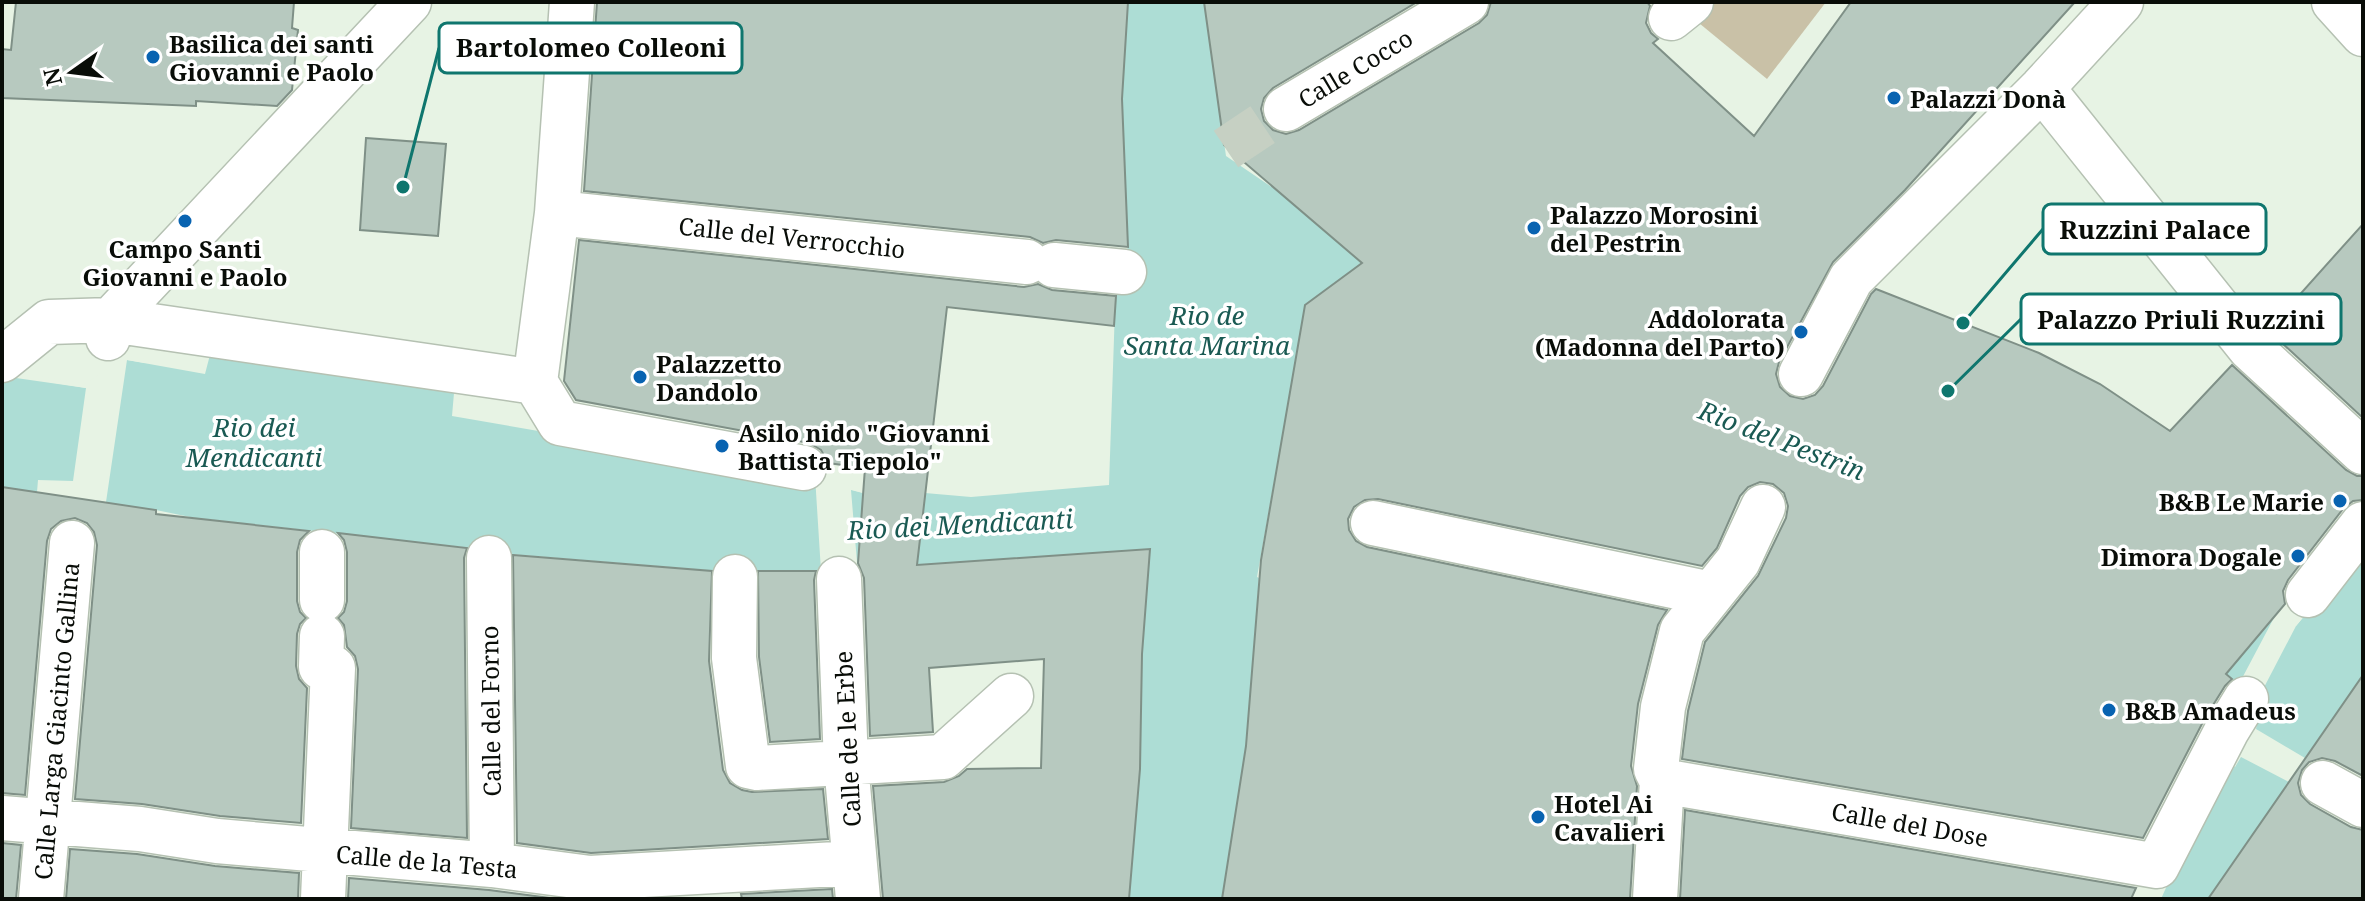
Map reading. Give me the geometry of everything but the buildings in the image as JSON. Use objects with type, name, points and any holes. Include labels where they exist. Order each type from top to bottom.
[{"type":"street","points":[[110,329],[409,2]]},
{"type":"street","points":[[572,2],[557,213],[535,382],[560,423],[804,468]]},
{"type":"street","name":"Calle Cocco","points":[[1286,109],[1466,2]]},
{"type":"street","points":[[1801,374],[1851,279],[2042,88],[2121,2]]},
{"type":"street","points":[[2334,2],[2363,34]]},
{"type":"street","points":[[2042,88],[2250,348],[2363,452]]},
{"type":"street","name":"Calle del Verrocchio","points":[[557,213],[1124,272]]},
{"type":"street","points":[[2,360],[49,322],[535,382]]},
{"type":"street","points":[[1655,899],[1662,781],[1656,769],[1663,707],[1682,631],[1738,561],[1763,507]]},
{"type":"street","points":[[1373,523],[1711,594]]},
{"type":"street","points":[[2308,595],[2363,524]]},
{"type":"street","name":"Calle Larga Giacinto Gallina","points":[[41,899],[72,543]]},
{"type":"street","points":[[322,552],[321,667],[333,668],[323,899]]},
{"type":"street","name":"Calle del Forno","points":[[489,558],[492,865]]},
{"type":"street","points":[[735,577],[734,658],[748,766],[846,764],[943,757],[1011,696]]},
{"type":"street","name":"Calle de le Erbe","points":[[839,579],[846,764],[856,881]]},
{"type":"street","name":"Calle del Dose","points":[[1662,781],[2157,866],[2246,699]]},
{"type":"street","points":[[2323,783],[2363,805]]},
{"type":"street","name":"Calle de la Testa","points":[[2,818],[140,829],[217,841],[492,865],[590,878],[856,881]]},
{"type":"shaded area","points":[[1703,2],[1826,2],[1767,79],[1688,14]]},
{"type":"water","points":[[1127,2],[1204,2],[1226,156],[1282,194],[2296,626],[2363,543],[2363,675],[2302,762],[2218,899],[2161,899],[2256,729],[2259,707],[2239,684],[2176,639],[1888,513],[1301,331],[1257,577],[1246,746],[1222,899],[1129,899],[1140,769],[1142,654],[1149,549],[964,562],[848,575],[827,571],[718,571],[495,553],[195,518],[2,487],[2,376],[86,388],[127,360],[205,374],[211,351],[454,393],[452,416],[814,479],[863,493],[971,497],[1109,485],[1116,279],[1128,262],[1122,99]]},
{"type":"pier","points":[[126,356],[144,359],[145,363],[127,360],[106,502],[98,501],[97,505],[37,492],[38,480],[73,481],[86,388],[36,380],[37,376],[85,384]]},
{"type":"pier","points":[[815,476],[863,489],[863,493],[851,490],[858,574],[821,571]]},
{"type":"pier","points":[[2313,599],[2316,602],[2296,626],[2259,697],[2239,684],[2276,614],[2295,621]]},
{"type":"pier","points":[[2257,715],[2256,729],[2305,758],[2302,762],[2306,764],[2297,778],[2289,782],[2241,757],[2235,767],[2232,765]]},
{"type":"tunnel","points":[[1226,149],[1286,109]]},
{"type":"place","name":"Basilica dei santi Giovanni e Paolo","points":[[153,57]]},
{"type":"place","name":"Palazzi Donà","points":[[1894,98]]},
{"type":"place","name":"Bartolomeo Colleoni","points":[[403,187]]},
{"type":"place","name":"Campo Santi Giovanni e Paolo","points":[[185,221]]},
{"type":"place","name":"Palazzo Morosini del Pestrin","points":[[1534,228]]},
{"type":"place","name":"Ruzzini Palace","points":[[1963,323]]},
{"type":"place","name":"Addolorata (Madonna del Parto)","points":[[1801,332]]},
{"type":"place","name":"Palazzetto Dandolo","points":[[640,377]]},
{"type":"place","name":"Palazzo Priuli Ruzzini","points":[[1948,391]]},
{"type":"place","name":"Asilo nido \"Giovanni Battista Tiepolo\"","points":[[722,446]]},
{"type":"place","name":"B&B Le Marie","points":[[2340,501]]},
{"type":"place","name":"Dimora Dogale","points":[[2298,556]]},
{"type":"place","name":"B&B Amadeus","points":[[2109,710]]},
{"type":"place","name":"Hotel Ai Cavalieri","points":[[1538,817]]},
{"type":"water label","name":"Rio de Santa Marina","points":[[1207,330]]},
{"type":"water label","name":"Rio del Pestrin","points":[[1782,440]]},
{"type":"water label","name":"Rio dei Mendicanti","points":[[254,442]]},
{"type":"water label","name":"Rio dei Mendicanti","points":[[960,524]]}]
